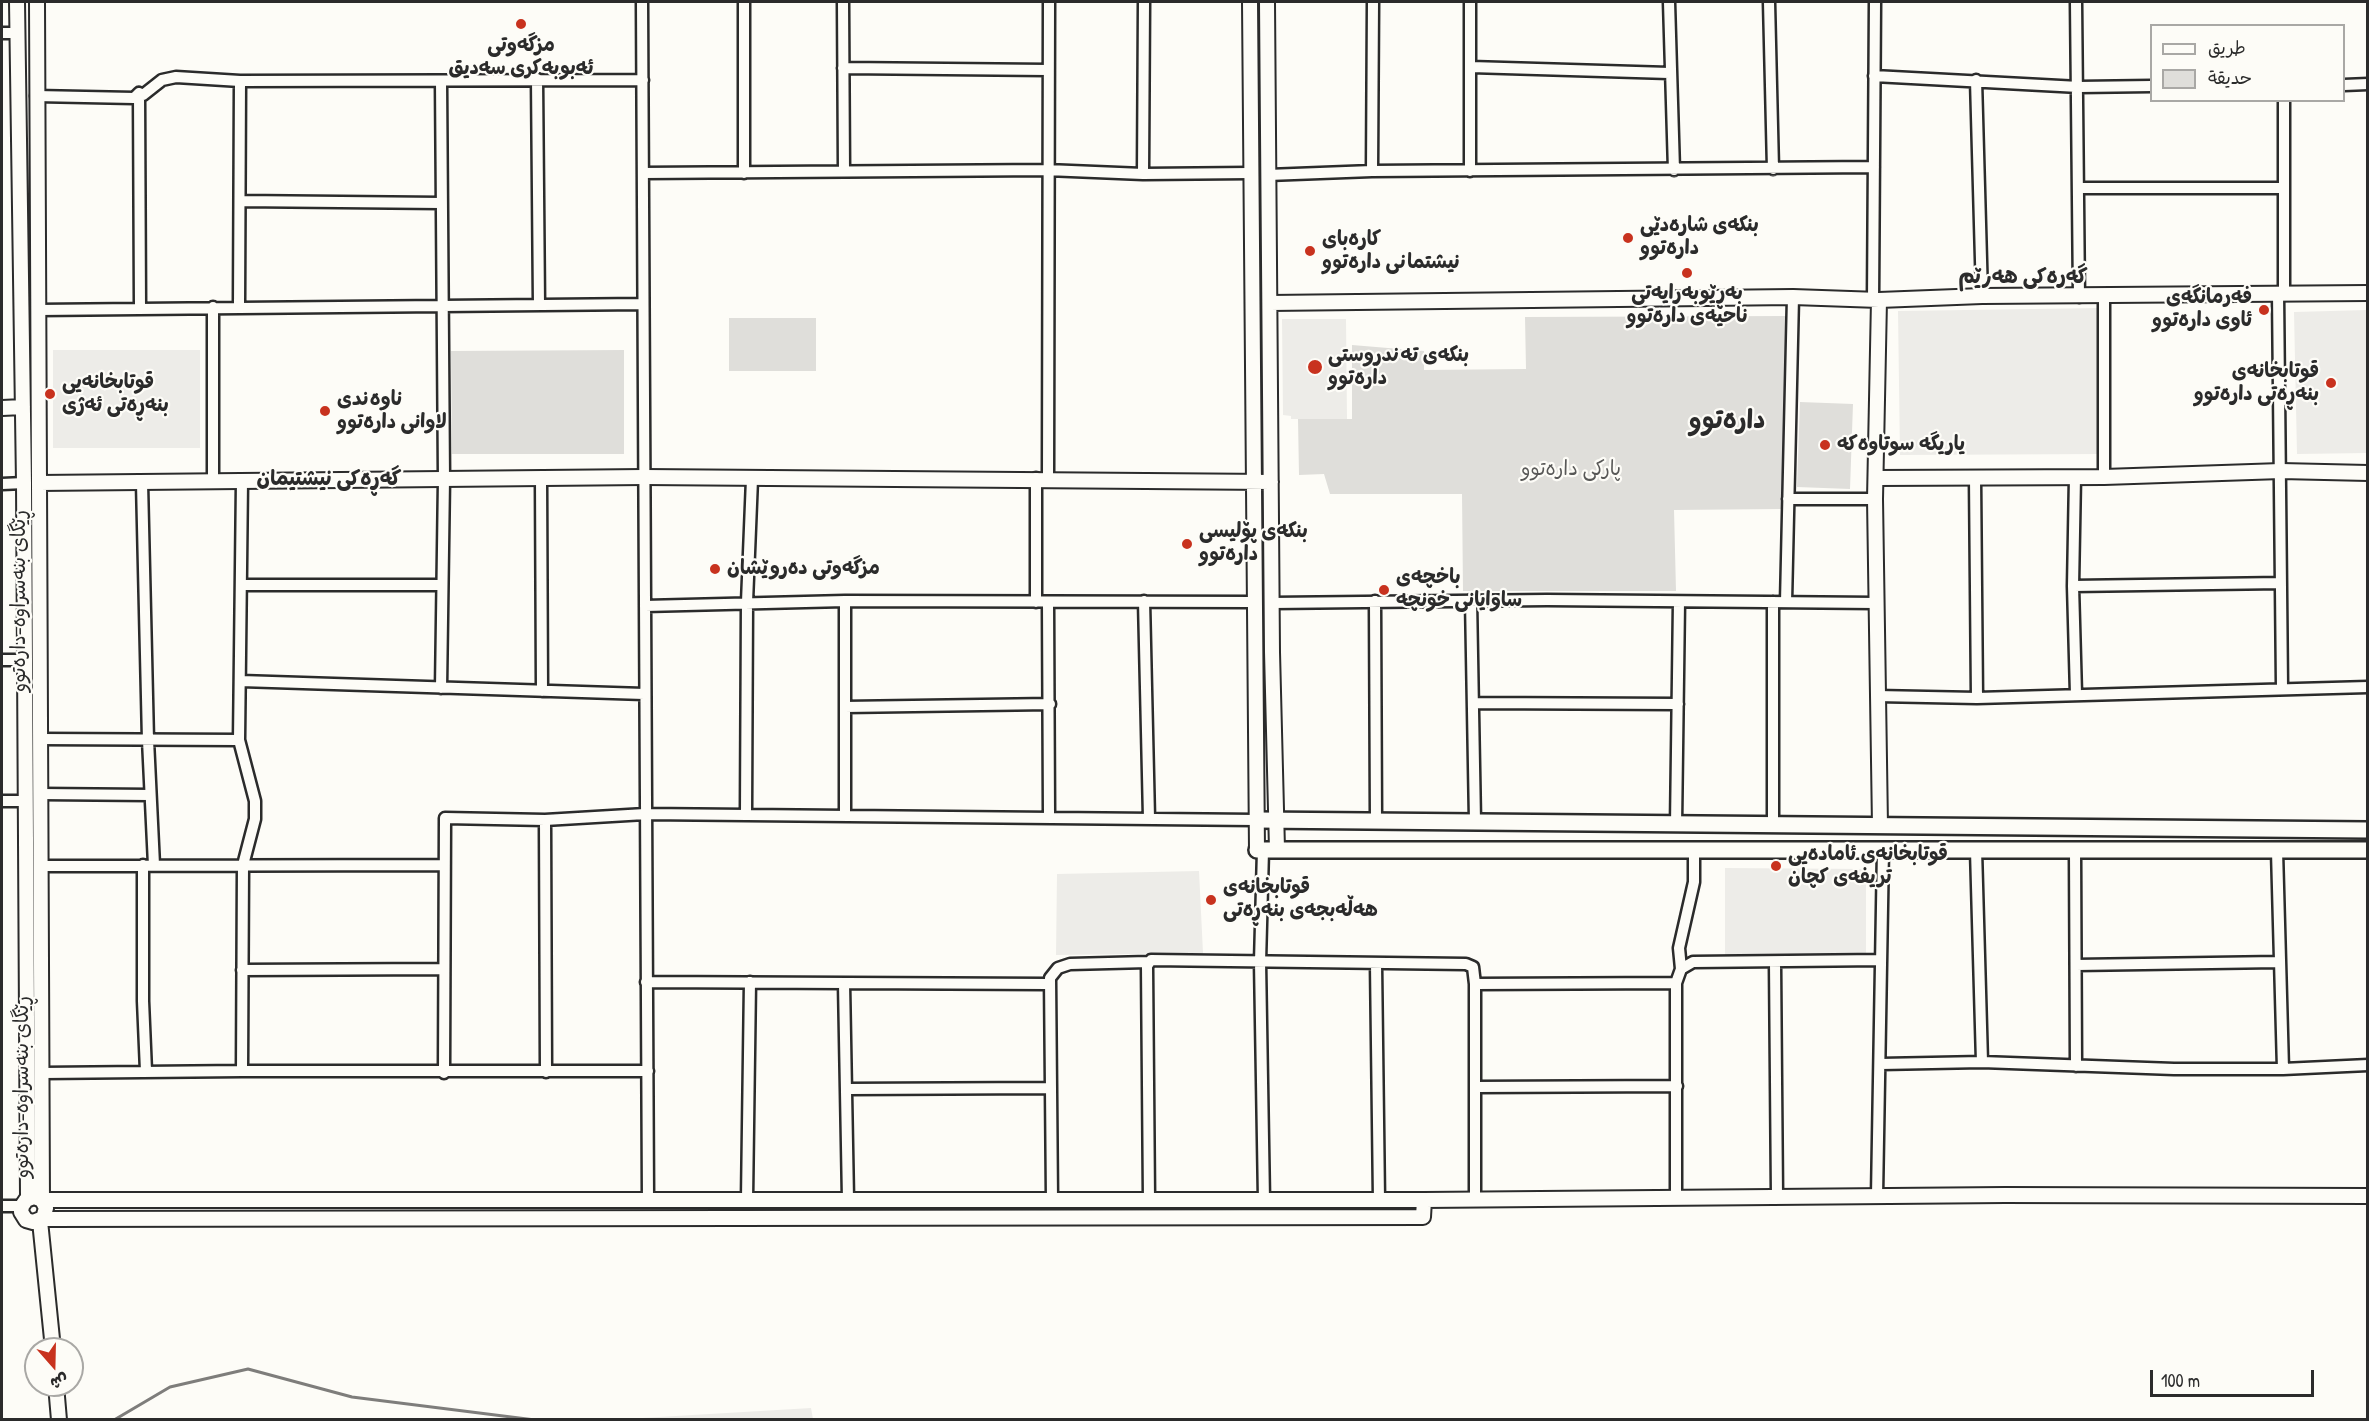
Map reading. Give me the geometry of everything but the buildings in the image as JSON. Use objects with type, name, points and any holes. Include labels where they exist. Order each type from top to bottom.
[{"type":"main road","points":[[1256,820],[2367,830]]},
{"type":"main road","points":[[1675,850],[1676,825]]},
{"type":"main road","points":[[1266,849],[2367,850]]},
{"type":"street","name":"ڕێگای بنەسراوە-دارەتوو","points":[[17,2],[31,1202]]},
{"type":"street","name":"ڕێگای بنەسراوە-دارەتوو","points":[[31,1202],[42,1073],[36,96],[38,2]]},
{"type":"street","points":[[642,2],[648,1199]]},
{"type":"street","points":[[744,2],[744,173]]},
{"type":"street","points":[[843,2],[844,171]]},
{"type":"street","points":[[1036,602],[1042,478],[1049,2]]},
{"type":"street","points":[[1143,174],[1144,2]]},
{"type":"street","points":[[1250,2],[1256,820],[1266,849]]},
{"type":"street","points":[[1264,1200],[1260,962],[1266,849],[1276,820],[1271,554],[1267,2]]},
{"type":"street","points":[[1372,171],[1373,2]]},
{"type":"street","points":[[1470,2],[1470,171]]},
{"type":"street","points":[[1669,2],[1674,170]]},
{"type":"street","points":[[1769,2],[1773,169]]},
{"type":"street","points":[[1875,2],[1875,500],[1880,826]]},
{"type":"street","points":[[2076,2],[2079,87],[2079,297]]},
{"type":"street","points":[[2,33],[17,33]]},
{"type":"street","points":[[1471,67],[1670,73]]},
{"type":"street","points":[[843,68],[1048,70]]},
{"type":"street","points":[[1874,76],[2079,87],[2150,86]]},
{"type":"street","points":[[139,93],[143,95],[156,83],[169,78],[240,81],[643,80]]},
{"type":"street","points":[[537,79],[539,305]]},
{"type":"street","points":[[1976,80],[1982,296]]},
{"type":"street","points":[[239,306],[240,81]]},
{"type":"street","points":[[441,81],[444,479],[441,688]]},
{"type":"street","points":[[2345,85],[2367,84]]},
{"type":"street","points":[[36,96],[134,98],[139,93]]},
{"type":"street","points":[[139,93],[140,308]]},
{"type":"street","points":[[2282,687],[2281,293],[2284,102]]},
{"type":"street","points":[[1268,175],[1372,171],[1874,168]]},
{"type":"street","points":[[643,173],[1047,170],[1143,174],[1250,173]]},
{"type":"street","points":[[2078,188],[2284,188]]},
{"type":"street","points":[[240,201],[441,203]]},
{"type":"street","points":[[1251,303],[1259,294],[1270,303],[1792,297],[1876,300],[1982,296],[2079,297],[2367,292]]},
{"type":"street","points":[[2103,477],[2104,295]]},
{"type":"street","points":[[21,297],[38,303],[140,308],[643,304]]},
{"type":"street","points":[[1786,602],[1792,297]]},
{"type":"street","points":[[213,307],[213,482]]},
{"type":"street","points":[[2,408],[22,407]]},
{"type":"street","points":[[1876,478],[2103,477],[2281,471],[2367,473]]},
{"type":"street","points":[[39,483],[644,477],[1042,478],[1272,482]]},
{"type":"street","points":[[2075,477],[2073,586],[2076,694]]},
{"type":"street","points":[[541,478],[542,691]]},
{"type":"street","points":[[1975,478],[1977,698]]},
{"type":"street","points":[[746,814],[747,602],[752,479]]},
{"type":"street","points":[[242,481],[239,740],[255,801],[255,819],[243,865],[242,1071]]},
{"type":"street","points":[[2,484],[24,483]]},
{"type":"street","points":[[142,483],[150,795],[142,1001],[146,1071]]},
{"type":"street","points":[[1788,499],[1875,500]]},
{"type":"street","points":[[1255,554],[1271,554]]},
{"type":"street","points":[[2073,586],[2282,583]]},
{"type":"street","points":[[241,585],[441,585]]},
{"type":"street","points":[[1272,603],[1471,600],[1876,603]]},
{"type":"street","points":[[1471,600],[1475,821]]},
{"type":"street","points":[[645,606],[845,601],[1254,602]]},
{"type":"street","points":[[845,601],[845,814]]},
{"type":"street","points":[[1144,601],[1149,818]]},
{"type":"street","points":[[1376,601],[1376,822]]},
{"type":"street","points":[[1048,602],[1049,816]]},
{"type":"street","points":[[1676,825],[1679,602]]},
{"type":"street","points":[[1773,602],[1773,825]]},
{"type":"street","points":[[2,660],[25,660]]},
{"type":"street","points":[[241,681],[644,694]]},
{"type":"street","points":[[1877,696],[1977,698],[2282,687],[2367,687]]},
{"type":"street","points":[[845,707],[1050,704]]},
{"type":"street","points":[[1473,704],[1678,704]]},
{"type":"street","points":[[40,739],[239,740]]},
{"type":"street","points":[[25,777],[41,776]]},
{"type":"street","points":[[41,794],[150,795]]},
{"type":"street","points":[[2,801],[25,801]]},
{"type":"street","points":[[444,1073],[445,818],[545,820],[645,813],[1256,820]]},
{"type":"street","points":[[545,820],[546,1072]]},
{"type":"street","points":[[1876,1196],[1881,1064],[1883,849]]},
{"type":"street","points":[[1676,1198],[1676,983],[1681,969],[1679,948],[1694,882],[1694,850]]},
{"type":"street","points":[[1976,850],[1982,1062]]},
{"type":"street","points":[[2075,851],[2076,1066]]},
{"type":"street","points":[[2277,851],[2278,962],[2283,1069]]},
{"type":"street","points":[[42,866],[444,865]]},
{"type":"street","points":[[1681,969],[1693,962],[1775,963],[1881,960]]},
{"type":"street","points":[[1148,962],[1149,1200]]},
{"type":"street","points":[[1052,1200],[1048,984],[1053,972],[1064,965],[1148,962],[1466,964],[1473,966],[1476,1087],[1475,1200]]},
{"type":"street","points":[[2076,964],[2278,962]]},
{"type":"street","points":[[1775,963],[1777,1197]]},
{"type":"street","points":[[1376,964],[1379,1200]]},
{"type":"street","points":[[242,970],[444,969]]},
{"type":"street","points":[[646,982],[1048,984]]},
{"type":"street","points":[[747,1199],[750,982]]},
{"type":"street","points":[[1475,984],[1676,983]]},
{"type":"street","points":[[844,984],[849,1199]]},
{"type":"street","points":[[1881,1064],[1982,1062],[2076,1066],[2283,1069],[2367,1065]]},
{"type":"street","points":[[42,1073],[648,1071]]},
{"type":"street","points":[[1476,1087],[1677,1086]]},
{"type":"street","points":[[847,1089],[1050,1088]]},
{"type":"street","points":[[2,1206],[31,1202],[648,1199],[1475,1200],[1876,1196],[2367,1196]]},
{"type":"street","points":[[790,1220],[791,1200]]},
{"type":"street","points":[[31,1202],[21,1212],[26,1220],[33,1222],[41,1220],[1423,1217],[1424,1200]]},
{"type":"street","points":[[31,1202],[46,1212],[41,1220],[52,1337]]},
{"type":"street","points":[[57,1397],[59,1419]]},
{"type":"shaded area","points":[[2100,308],[2100,454],[1900,455],[1898,311]]},
{"type":"shaded area","name":"قوتابخانەی بنەڕەتی دارەتوو","points":[[2367,310],[2367,453],[2297,454],[2294,312]]},
{"type":"shaded area","name":"بنکەی تەندروستی دارەتوو","points":[[1282,319],[1346,319],[1347,419],[1291,419],[1291,416],[1283,415]]},
{"type":"shaded area","points":[[53,350],[200,350],[200,448],[53,448]]},
{"type":"shaded area","points":[[1725,868],[1866,869],[1866,955],[1725,956]]},
{"type":"shaded area","points":[[1199,871],[1203,953],[1056,955],[1057,874]]},
{"type":"shaded area","points":[[811,1408],[813,1419],[625,1419]]},
{"type":"green space","name":"پارکی دارەتوو","points":[[1788,316],[1781,509],[1674,510],[1676,591],[1463,591],[1462,494],[1330,494],[1324,474],[1299,475],[1298,419],[1352,419],[1352,345],[1424,351],[1424,370],[1526,369],[1525,317]]},
{"type":"green space","points":[[729,318],[816,318],[816,371],[729,371]]},
{"type":"green space","points":[[624,350],[624,454],[452,454],[451,351]]},
{"type":"green space","name":"یاریگە سوتاوەکە","points":[[1800,402],[1853,404],[1850,489],[1797,487]]},
{"type":"waterway","points":[[114,1420],[170,1387],[248,1369],[352,1397],[535,1420]]},
{"type":"place","name":"مزگەوتی ئەبوبەکری سەدیق","points":[[521,24]]},
{"type":"place","name":"بنکەی شارەدێی دارەتوو","points":[[1628,238]]},
{"type":"place","name":"کارەبای نیشتمانی دارەتوو","points":[[1310,251]]},
{"type":"place","name":"بەڕێوبەرایەتی ناحیەی دارەتوو","points":[[1687,273]]},
{"type":"place","name":"فەرمانگەی ئاوی دارەتوو","points":[[2264,310]]},
{"type":"place","name":"بنکەی تەندروستی دارەتوو","points":[[1315,367]]},
{"type":"place","name":"قوتابخانەی بنەڕەتی دارەتوو","points":[[2331,383]]},
{"type":"place","name":"قوتابخانەیی بنەڕەتی ئەژی","points":[[50,394]]},
{"type":"place","name":"ناوەندی لاوانی دارەتوو","points":[[325,411]]},
{"type":"place","name":"یاریگە سوتاوەکە","points":[[1825,445]]},
{"type":"place","name":"بنکەی پۆلیسی دارەتوو","points":[[1187,544]]},
{"type":"place","name":"مزگەوتی دەروێشان","points":[[715,569]]},
{"type":"place","name":"باخچەی ساوایانی خونچە","points":[[1384,590]]},
{"type":"place","name":"قوتابخانەی ئامادەیی تریفەی کچان","points":[[1776,866]]},
{"type":"place","name":"قوتابخانەی هەڵەبجەی بنەڕەتی","points":[[1211,900]]},
{"type":"district","name":"گەرەکی هەرێم","points":[[2023,277]]},
{"type":"district","name":"دارەتوو","points":[[1727,421]]},
{"type":"district","name":"گەڕەکی نیشتیمان","points":[[329,479]]}]
